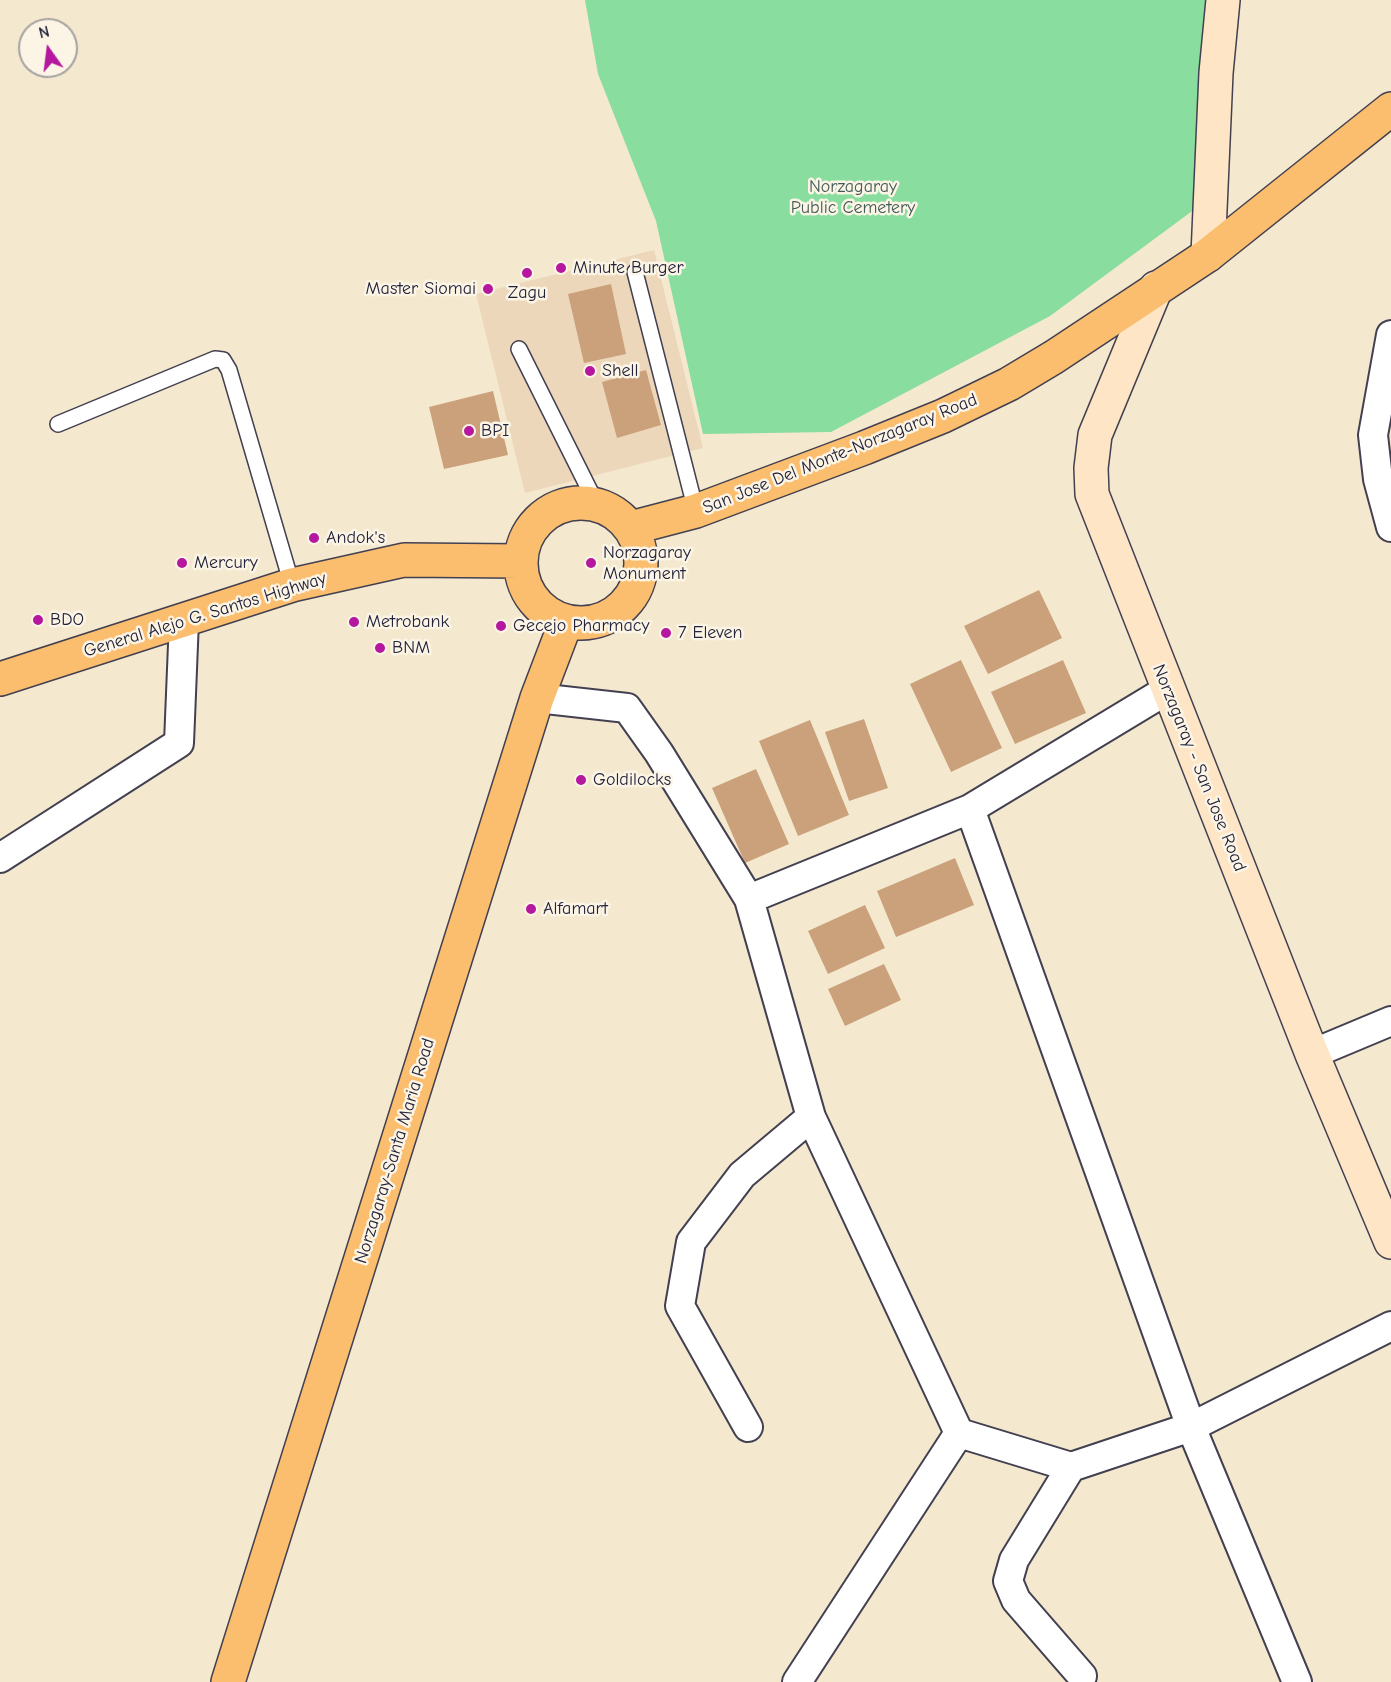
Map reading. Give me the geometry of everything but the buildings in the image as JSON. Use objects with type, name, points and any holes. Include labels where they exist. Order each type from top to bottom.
[{"type":"main road","points":[[1208,255],[1216,73],[1223,0]]},
{"type":"main road","name":"San Jose Del Monte-Norzagaray Road","points":[[631,528],[696,511],[864,448],[1009,384],[1054,357],[1208,255],[1391,109]]},
{"type":"main road","name":"Norzagaray - San Jose Road","points":[[1156,288],[1095,435],[1091,477],[1092,494],[1167,690],[1312,1054],[1391,1242]]},
{"type":"main road","points":[[572,503],[597,504],[616,513],[631,528],[639,547],[642,567],[636,587],[627,602],[610,616],[588,623],[566,622],[545,612],[531,598],[523,580],[520,561],[524,542],[534,524],[549,511],[572,503]]},
{"type":"main road","name":"General Alejo G. Santos Highway","points":[[0,679],[292,585],[404,560],[520,561]]},
{"type":"main road","name":"Norzagaray-Santa Maria Road","points":[[228,1682],[537,698],[566,622]]},
{"type":"street","points":[[1391,335],[1373,435],[1378,479],[1391,527]]},
{"type":"street","points":[[0,858],[179,743],[184,620]]},
{"type":"street","points":[[749,899],[970,809],[1167,690]]},
{"type":"street","points":[[537,698],[627,708],[659,753],[749,899],[811,1117],[959,1433],[1071,1467],[1191,1427],[1391,1326]]},
{"type":"street","points":[[970,809],[1191,1427],[1297,1682]]},
{"type":"street","points":[[1312,1054],[1391,1021]]},
{"type":"street","points":[[748,1427],[680,1306],[692,1242],[742,1175],[811,1117]]},
{"type":"street","points":[[797,1682],[959,1433]]},
{"type":"street","points":[[1071,1467],[1014,1560],[1008,1581],[1016,1600],[1082,1676]]},
{"type":"lane","points":[[634,272],[696,511]]},
{"type":"lane","points":[[519,349],[597,504]]},
{"type":"lane","points":[[58,424],[215,359],[223,360],[229,370],[292,585]]},
{"type":"shaded area","name":"Shell","points":[[654,250],[703,448],[525,493],[476,294]]},
{"type":"green space","name":"Norzagaray Public Cemetery","points":[[585,0],[1224,0],[1199,206],[1050,316],[831,432],[703,434],[656,221],[598,74]]},
{"type":"place","name":"Minute Burger","points":[[561,268]]},
{"type":"place","name":"Zagu","points":[[527,273]]},
{"type":"place","name":"Master Siomai","points":[[488,289]]},
{"type":"place","name":"Shell","points":[[590,371]]},
{"type":"place","name":"BPI","points":[[469,431]]},
{"type":"place","name":"Andok's","points":[[314,538]]},
{"type":"place","name":"Mercury","points":[[182,563]]},
{"type":"place","name":"Norzagaray Monument","points":[[591,563]]},
{"type":"place","name":"BDO","points":[[38,620]]},
{"type":"place","name":"Metrobank","points":[[354,622]]},
{"type":"place","name":"Gecejo Pharmacy","points":[[501,626]]},
{"type":"place","name":"7 Eleven","points":[[666,633]]},
{"type":"place","name":"BNM","points":[[380,648]]},
{"type":"place","name":"Goldilocks","points":[[581,780]]},
{"type":"place","name":"Alfamart","points":[[531,909]]}]
